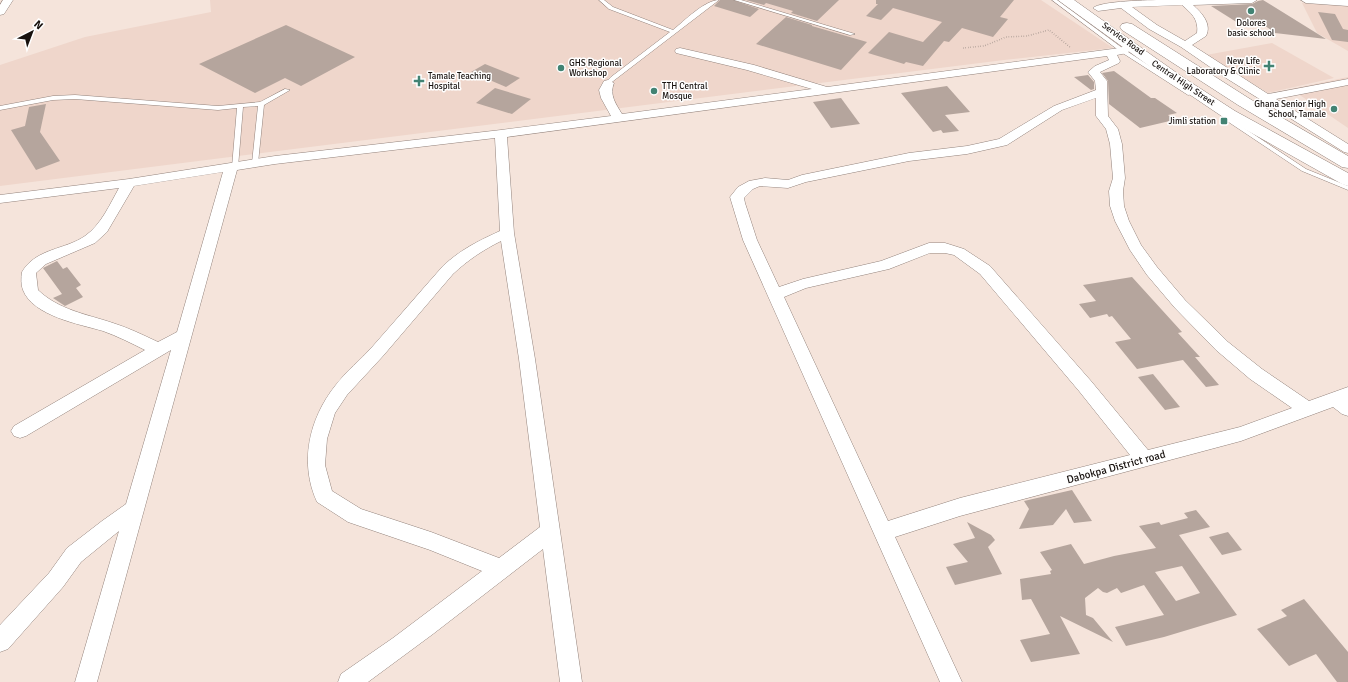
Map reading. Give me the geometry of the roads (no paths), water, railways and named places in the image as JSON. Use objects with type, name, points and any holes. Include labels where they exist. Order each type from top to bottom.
[{"type":"highway","name":"Central High Street","points":[[1065,0],[1127,48],[1240,121],[1348,180]]},
{"type":"highway","name":"Central High Street","points":[[1086,0],[1210,80],[1348,163]]},
{"type":"highway","points":[[1240,121],[1276,121]]},
{"type":"street","points":[[0,12],[8,0]]},
{"type":"street","points":[[1098,8],[1123,5],[1252,0]]},
{"type":"street","points":[[1306,0],[1348,3]]},
{"type":"street","points":[[1185,3],[1198,16],[1204,27],[1202,34],[1185,45]]},
{"type":"street","points":[[1123,5],[1230,76],[1348,149]]},
{"type":"street","points":[[0,199],[129,184],[255,163],[501,134],[618,117],[984,70],[1110,52],[1127,48]]},
{"type":"street","points":[[680,51],[750,67],[827,90]]},
{"type":"street","points":[[1110,52],[1114,61],[1104,67],[1097,68],[1094,72],[1101,81],[1100,92],[1102,116],[1112,129],[1116,144],[1119,178],[1116,191],[1117,206],[1122,221],[1135,247],[1152,271],[1180,304],[1222,346],[1256,374],[1307,409]]},
{"type":"street","points":[[1210,80],[1230,76]]},
{"type":"street","points":[[1266,98],[1348,82]]},
{"type":"street","points":[[608,83],[605,90],[618,117]]},
{"type":"street","points":[[951,682],[750,240],[737,196],[749,185],[759,182],[788,184],[802,179],[909,157],[967,150],[1003,142],[1058,108],[1100,92]]},
{"type":"street","points":[[501,134],[507,232],[527,359],[571,682]]},
{"type":"street","points":[[86,682],[182,336],[233,167]]},
{"type":"street","points":[[129,184],[102,229],[90,240],[41,260],[29,272],[29,282],[31,292],[49,307],[82,320],[118,331],[158,349]]},
{"type":"street","points":[[500,568],[431,541],[355,516],[324,496],[316,465],[318,439],[326,411],[341,390],[377,352],[448,270],[461,258],[477,247],[507,232]]},
{"type":"street","points":[[775,295],[804,284],[884,265],[929,248],[945,248],[959,252],[985,270],[1085,386],[1144,459]]},
{"type":"street","points":[[20,431],[182,336]]},
{"type":"street","name":"Dabokpa District road","points":[[882,532],[960,507],[1241,434],[1307,409],[1344,400]]},
{"type":"street","points":[[0,642],[56,580],[74,556],[109,526],[134,510]]},
{"type":"street","points":[[349,682],[412,639],[500,568],[551,531]]},
{"type":"lane","points":[[600,0],[611,8],[674,32]]},
{"type":"lane","points":[[608,83],[617,74],[717,0]]},
{"type":"lane","points":[[736,0],[852,34]]},
{"type":"lane","name":"Service Road","points":[[1054,0],[1127,48],[1304,170],[1348,188]]},
{"type":"lane","points":[[0,108],[53,98],[75,97],[218,108],[261,104],[287,90]]},
{"type":"lane","points":[[255,163],[261,104]]},
{"type":"lane","points":[[233,167],[240,106]]},
{"type":"place","name":"Dolores basic school","points":[[1251,11]]},
{"type":"place","name":"New Life Laboratory & Clinic","points":[[1269,66]]},
{"type":"place","name":"GHS Regional Workshop","points":[[561,68]]},
{"type":"place","name":"Tamale Teaching Hospital","points":[[419,81]]},
{"type":"place","name":"TTH Central Mosque","points":[[654,91]]},
{"type":"place","name":"Ghana Senior High School, Tamale","points":[[1334,109]]},
{"type":"place","name":"Jimli station","points":[[1224,121]]}]
